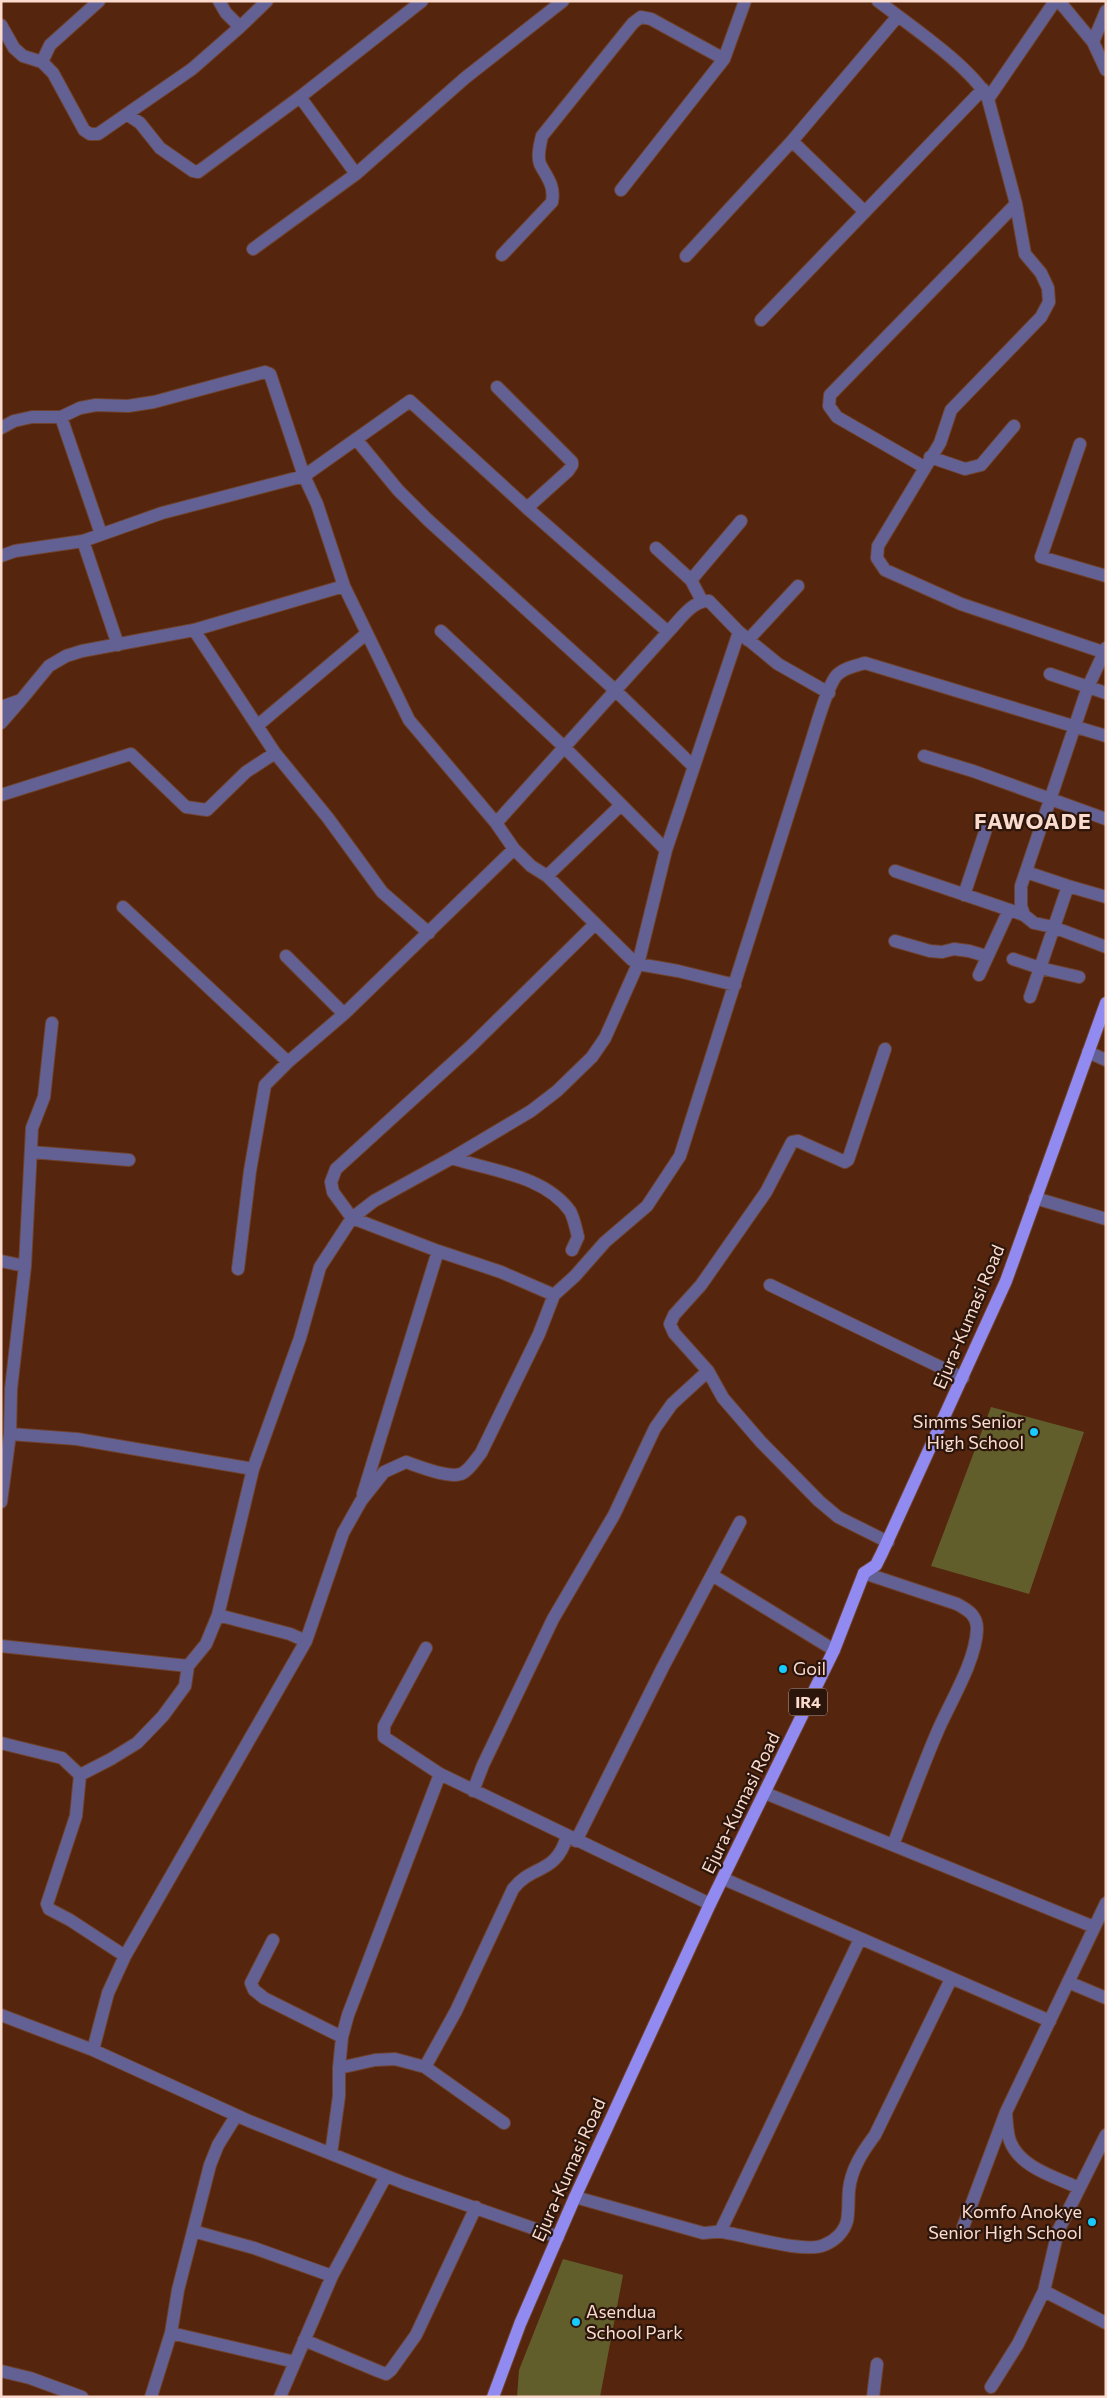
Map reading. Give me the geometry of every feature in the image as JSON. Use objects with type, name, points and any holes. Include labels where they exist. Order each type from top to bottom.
[{"type":"main road","name":"Ejura-Kumasi Road","points":[[493,2397],[520,2324],[575,2197],[710,1904],[724,1879],[834,1650],[864,1573],[876,1565],[888,1542],[1006,1281],[1106,1003]]},
{"type":"street","points":[[42,62],[50,45],[99,1]]},
{"type":"street","points":[[218,1],[240,28]]},
{"type":"street","points":[[1,25],[14,48],[23,56],[42,62],[53,73],[84,130],[90,134],[98,134],[128,115],[217,49],[267,1]]},
{"type":"street","points":[[128,115],[140,123],[160,148],[198,172],[300,97],[422,1]]},
{"type":"street","points":[[253,249],[356,174],[465,78],[563,1]]},
{"type":"street","points":[[621,190],[724,59],[745,1]]},
{"type":"street","points":[[878,1],[939,48],[986,94],[1016,204],[1025,254],[1041,273],[1048,288],[1049,302],[1041,318],[951,410],[940,443],[878,546],[877,558],[884,570],[961,604],[1105,651],[1088,687],[1021,886],[1021,906],[1024,915]]},
{"type":"street","points":[[761,320],[864,212],[986,94],[1057,1],[1093,42],[1106,70]]},
{"type":"street","points":[[1093,42],[1106,11]]},
{"type":"street","points":[[686,256],[792,141],[898,16]]},
{"type":"street","points":[[502,256],[552,202],[554,191],[540,163],[539,149],[542,136],[633,24],[641,17],[651,19],[724,59]]},
{"type":"street","points":[[300,97],[356,174]]},
{"type":"street","points":[[792,141],[864,212]]},
{"type":"street","points":[[1014,426],[981,465],[965,469],[927,462],[836,417],[829,406],[830,395],[1016,204]]},
{"type":"street","points":[[1,428],[14,421],[32,417],[61,417],[80,408],[96,405],[128,406],[154,402],[265,372],[270,374],[276,386],[304,476],[317,504],[344,586],[409,720],[496,823],[514,849],[531,866],[547,876],[594,925],[638,964],[678,971],[736,985]]},
{"type":"street","points":[[496,386],[572,462],[572,466],[568,471],[527,508]]},
{"type":"street","points":[[1,556],[15,550],[83,541],[162,513],[304,476],[407,402],[414,402],[527,508],[668,632]]},
{"type":"street","points":[[61,417],[101,534]]},
{"type":"street","points":[[356,439],[398,490],[428,520],[616,691],[693,766]]},
{"type":"street","points":[[1080,444],[1041,557],[1106,576]]},
{"type":"street","points":[[691,580],[741,521]]},
{"type":"street","points":[[83,541],[118,645]]},
{"type":"street","points":[[656,548],[691,580],[702,601]]},
{"type":"street","points":[[1,723],[49,666],[66,656],[194,630],[344,586]]},
{"type":"street","points":[[80,1775],[111,1759],[144,1736],[163,1716],[185,1686],[188,1666],[206,1644],[218,1616],[253,1469],[300,1338],[320,1267],[352,1218],[374,1201],[532,1111],[557,1091],[592,1057],[605,1038],[638,964],[666,850],[693,766],[744,636],[798,586]]},
{"type":"street","points":[[496,823],[563,746],[616,691],[668,632],[695,605],[702,601],[709,601],[744,636],[778,664],[829,693]]},
{"type":"street","points":[[194,630],[275,753],[328,818],[382,892],[429,933]]},
{"type":"street","points":[[441,631],[563,746],[620,806],[666,850]]},
{"type":"street","points":[[258,726],[366,634]]},
{"type":"street","points":[[93,2050],[108,1993],[125,1956],[306,1641],[343,1533],[361,1502],[384,1472],[406,1462],[454,1476],[462,1473],[470,1466],[485,1444],[538,1334],[554,1295],[575,1276],[605,1242],[647,1206],[680,1156],[736,985],[807,755],[836,677],[845,669],[865,663],[1075,725],[1106,736]]},
{"type":"street","points":[[1050,674],[1106,693]]},
{"type":"street","points":[[1,707],[21,700]]},
{"type":"street","points":[[1,795],[131,754],[186,807],[207,810],[246,772],[275,753]]},
{"type":"street","points":[[924,756],[973,771],[1106,819]]},
{"type":"street","points":[[547,876],[620,806]]},
{"type":"street","points":[[964,895],[987,826]]},
{"type":"street","points":[[238,1269],[250,1171],[265,1085],[288,1062],[344,1014],[514,849]]},
{"type":"street","points":[[895,871],[1024,915],[1034,923],[1053,927],[1106,947]]},
{"type":"street","points":[[1026,872],[1106,897]]},
{"type":"street","points":[[1030,997],[1068,886]]},
{"type":"street","points":[[123,907],[288,1062]]},
{"type":"street","points":[[978,974],[1009,910]]},
{"type":"street","points":[[554,1295],[502,1272],[438,1251],[352,1218],[333,1192],[331,1182],[336,1168],[470,1047],[594,925]]},
{"type":"street","points":[[895,941],[930,951],[942,952],[954,949],[986,956]]},
{"type":"street","points":[[286,956],[344,1014]]},
{"type":"street","points":[[1013,959],[1078,977]]},
{"type":"street","points":[[1,1502],[4,1454],[10,1434],[12,1389],[25,1266],[32,1128],[44,1097],[52,1023]]},
{"type":"street","points":[[885,1049],[848,1160],[845,1162],[798,1141],[792,1142],[766,1192],[701,1285],[674,1315],[670,1324],[674,1333],[708,1371],[723,1398],[761,1442],[819,1501],[838,1517],[888,1542]]},
{"type":"street","points":[[1088,1052],[1106,1060]]},
{"type":"street","points":[[31,1152],[129,1160]]},
{"type":"street","points":[[452,1158],[534,1182],[555,1197],[570,1212],[573,1220],[578,1237],[572,1250]]},
{"type":"street","points":[[1035,1198],[1106,1219]]},
{"type":"street","points":[[361,1502],[438,1251]]},
{"type":"street","points":[[1,1262],[25,1266]]},
{"type":"street","points":[[770,1285],[963,1378]]},
{"type":"street","points":[[474,1791],[483,1764],[553,1619],[614,1515],[655,1428],[672,1404],[708,1371]]},
{"type":"street","points":[[10,1434],[77,1439],[253,1469]]},
{"type":"street","points":[[425,2067],[456,2011],[513,1889],[519,1882],[546,1867],[557,1858],[572,1838],[740,1522]]},
{"type":"street","points":[[864,1573],[957,1604],[970,1612],[975,1618],[977,1628],[974,1648],[938,1730],[893,1845]]},
{"type":"street","points":[[712,1575],[834,1650]]},
{"type":"street","points":[[218,1616],[290,1634],[306,1641]]},
{"type":"street","points":[[1,1646],[188,1666]]},
{"type":"street","points":[[426,1648],[384,1726],[384,1737],[440,1774],[710,1904]]},
{"type":"street","points":[[1,1743],[62,1758],[80,1775]]},
{"type":"street","points":[[331,2154],[338,2096],[342,2037],[440,1774]]},
{"type":"street","points":[[80,1775],[76,1816],[47,1904],[49,1909],[70,1920],[125,1956]]},
{"type":"street","points":[[764,1793],[1094,1926]]},
{"type":"street","points":[[724,1879],[1050,2021]]},
{"type":"street","points":[[964,2226],[1006,2112],[1106,1903]]},
{"type":"street","points":[[720,2232],[860,1939]]},
{"type":"street","points":[[273,1940],[251,1983],[254,1990],[264,1998],[342,2037]]},
{"type":"street","points":[[575,2197],[648,2216],[683,2229],[703,2233],[720,2232],[814,2248],[824,2246],[842,2233],[847,2220],[849,2188],[862,2152],[875,2135],[951,1978]]},
{"type":"street","points":[[1068,1982],[1106,1998]]},
{"type":"street","points":[[1,2015],[93,2050],[236,2116],[386,2176],[558,2237]]},
{"type":"street","points":[[339,2068],[375,2060],[395,2059],[425,2067],[504,2123]]},
{"type":"street","points":[[1006,2112],[1009,2139],[1019,2156],[1031,2166],[1079,2188]]},
{"type":"street","points":[[151,2397],[171,2333],[178,2290],[210,2165],[218,2145],[236,2116]]},
{"type":"street","points":[[991,2387],[1018,2344],[1044,2292],[1058,2231],[1106,2135]]},
{"type":"street","points":[[280,2397],[332,2276],[386,2176]]},
{"type":"street","points":[[304,2340],[386,2374],[391,2370],[416,2335],[476,2207]]},
{"type":"street","points":[[193,2231],[254,2248],[332,2276]]},
{"type":"street","points":[[1044,2292],[1106,2323]]},
{"type":"street","points":[[171,2333],[295,2362]]},
{"type":"street","points":[[873,2397],[876,2364]]},
{"type":"street","points":[[1,2371],[30,2378],[82,2397]]},
{"type":"shaded area","points":[[991,1407],[1084,1432],[1029,1594],[931,1566]]},
{"type":"shaded area","name":"Asendua School Park","points":[[563,2259],[623,2275],[600,2397],[517,2397],[519,2370]]},
{"type":"place","name":"Simms Senior High School","points":[[1034,1432]]},
{"type":"place","name":"Goil","points":[[783,1669]]},
{"type":"place","name":"Komfo Anokye Senior High School","points":[[1092,2222]]},
{"type":"place","name":"Asendua School Park","points":[[576,2322]]},
{"type":"district","name":"FAWOADE","points":[[1033,821]]}]
